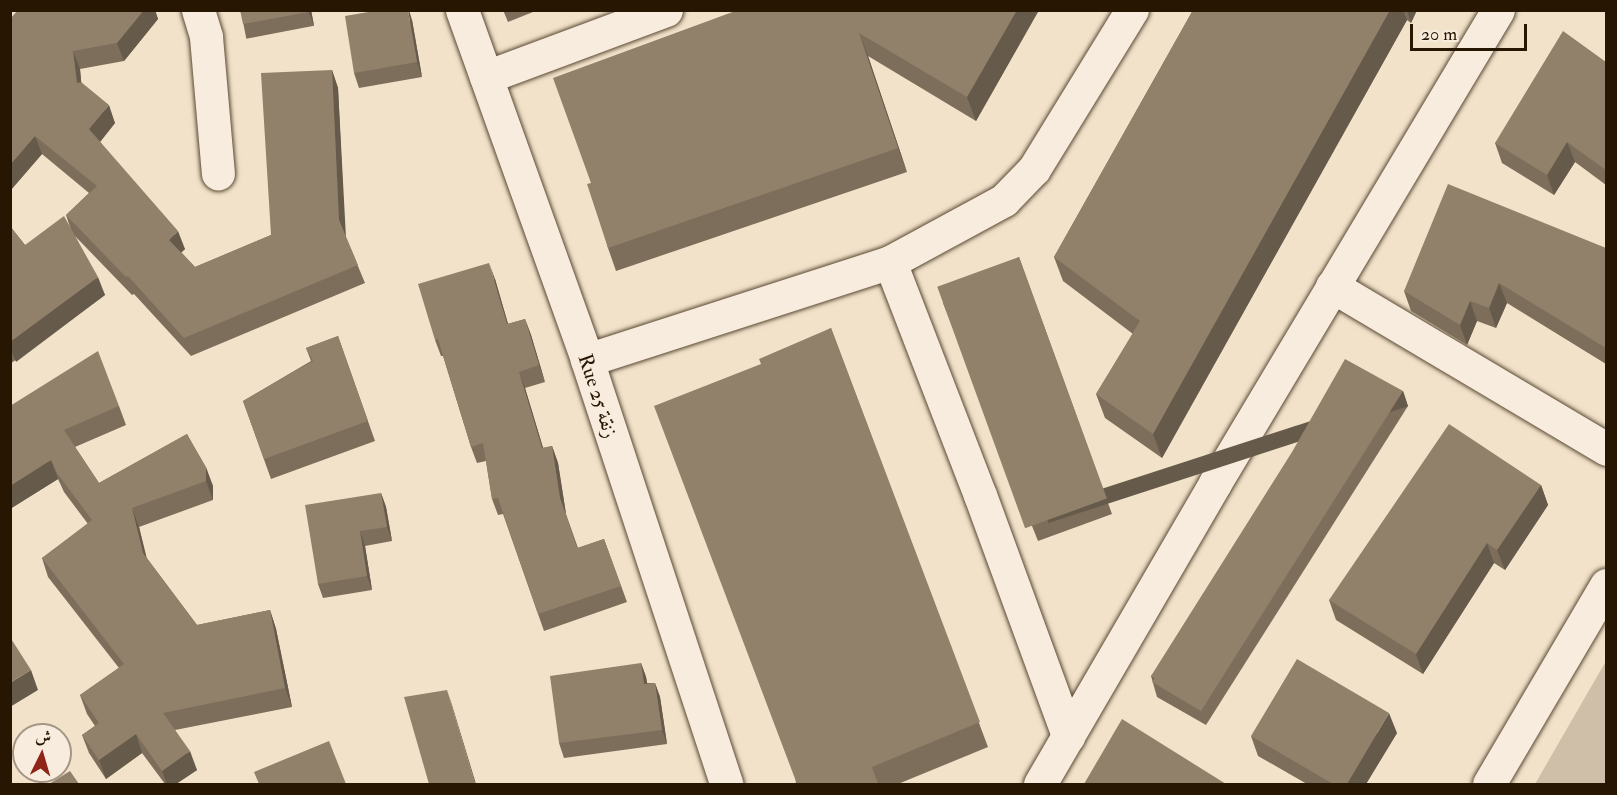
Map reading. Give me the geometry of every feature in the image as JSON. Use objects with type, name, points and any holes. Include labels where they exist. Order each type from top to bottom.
[{"type":"street","points":[[198,10],[206,37],[218,173]]},
{"type":"street","name":"Rue 25 زنقة","points":[[462,10],[587,360],[726,784]]},
{"type":"street","points":[[486,76],[666,10]]},
{"type":"street","points":[[587,360],[890,262],[1004,200],[1034,169],[1132,10]]},
{"type":"street","points":[[1040,784],[1332,286],[1498,10]]},
{"type":"street","points":[[890,262],[980,495],[1068,736]]},
{"type":"street","points":[[1332,286],[1606,449]]},
{"type":"street","points":[[1489,784],[1606,585]]},
{"type":"shaded area","points":[[1606,661],[1606,784],[1535,784]]},
{"type":"building","points":[[18,10],[144,10],[117,43],[73,51],[77,83],[81,82],[109,105],[89,129],[178,231],[169,240],[195,267],[271,235],[261,73],[332,70],[339,220],[358,265],[184,338],[128,276],[126,277],[66,215],[97,186],[35,136],[10,165],[10,19]]},
{"type":"building","points":[[240,10],[308,10],[309,12],[243,24]]},
{"type":"building","points":[[380,10],[408,10],[417,62],[354,73],[345,16]]},
{"type":"building","points":[[738,10],[1017,10],[967,97],[859,33],[898,148],[608,248],[587,184],[591,183],[553,78]]},
{"type":"building","points":[[1193,10],[1390,10],[1153,434],[1096,394],[1140,321],[1054,257]]},
{"type":"building","points":[[1563,31],[1606,62],[1606,170],[1567,142],[1547,175],[1495,143]]},
{"type":"building","points":[[1448,184],[1606,248],[1606,348],[1499,283],[1489,308],[1470,301],[1460,325],[1404,291]]},
{"type":"building","points":[[64,216],[98,277],[10,342],[10,226],[25,245]]},
{"type":"building","points":[[1019,257],[1107,499],[1025,528],[937,287]]},
{"type":"building","points":[[489,263],[507,324],[525,319],[539,365],[519,372],[542,448],[552,446],[560,498],[577,548],[604,539],[621,586],[538,614],[498,498],[492,499],[483,443],[471,447],[438,339],[435,340],[418,284]]},
{"type":"building","points":[[831,328],[980,722],[872,767],[878,784],[797,784],[654,406],[761,364],[759,359]]},
{"type":"building","points":[[338,336],[368,421],[264,459],[243,401],[313,361],[306,348]]},
{"type":"building","points":[[98,351],[119,406],[64,430],[99,483],[187,434],[206,467],[206,481],[132,508],[143,553],[197,625],[270,610],[285,688],[163,713],[190,751],[162,771],[136,734],[99,760],[82,735],[99,723],[80,695],[124,664],[42,558],[92,520],[57,473],[51,460],[10,486],[10,406]]},
{"type":"building","points":[[1345,359],[1403,391],[1201,711],[1152,682],[1155,678],[1151,676],[1292,452]]},
{"type":"building","points":[[1449,424],[1541,485],[1497,550],[1487,543],[1416,654],[1329,600]]},
{"type":"building","points":[[381,493],[387,527],[360,531],[367,576],[318,584],[305,505]]},
{"type":"building","points":[[10,637],[31,670],[10,683]]},
{"type":"building","points":[[1297,659],[1389,713],[1347,784],[1333,784],[1251,736]]},
{"type":"building","points":[[641,663],[644,684],[655,683],[662,730],[559,743],[550,676]]},
{"type":"building","points":[[447,690],[475,784],[429,784],[404,697]]},
{"type":"building","points":[[1122,719],[1226,784],[1084,784]]},
{"type":"building","points":[[329,741],[346,784],[259,784],[254,772]]},
{"type":"building","points":[[72,774],[79,784],[49,784],[72,783]]}]
